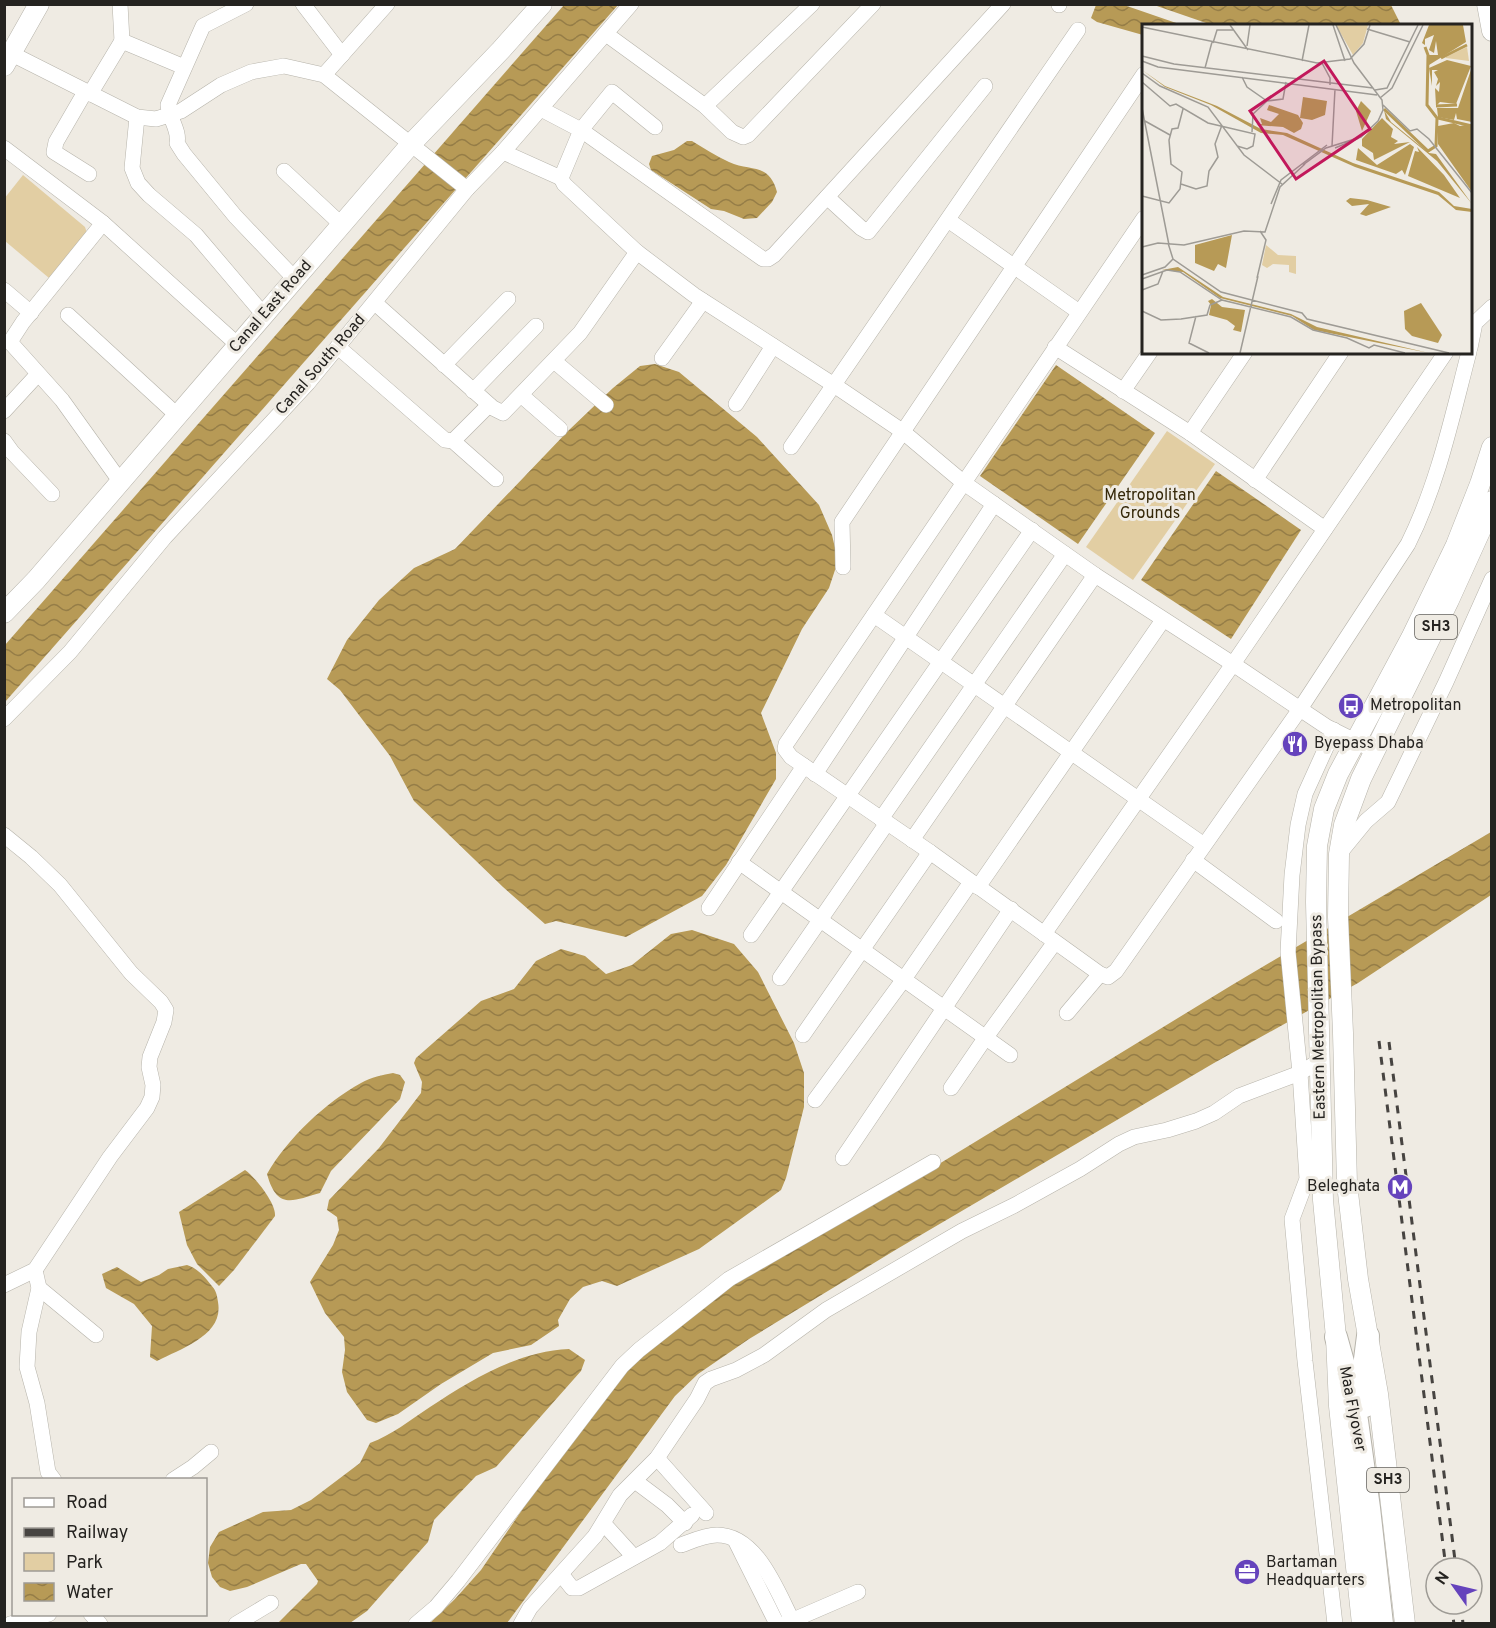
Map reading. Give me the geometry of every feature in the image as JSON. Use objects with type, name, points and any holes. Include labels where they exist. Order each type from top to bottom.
[{"type":"highway","name":"Maa Flyover","points":[[1368,1336],[1363,1393],[1390,1623]]},
{"type":"highway","name":"Maa Flyover","points":[[1336,1337],[1357,1421],[1382,1623]]},
{"type":"main road","name":"Canal East Road","points":[[6,609],[36,580],[342,225],[416,148],[542,4]]},
{"type":"main road","points":[[1487,4],[1491,31]]},
{"type":"main road","points":[[8,60],[38,5]]},
{"type":"main road","name":"Eastern Metropolitan Bypass","points":[[1362,1623],[1340,1418],[1336,1337],[1323,1200],[1316,852],[1322,815],[1338,774],[1411,638],[1456,545],[1480,484],[1491,447]]},
{"type":"main road","name":"SH3","points":[[1339,854],[1344,825],[1351,805],[1449,600],[1483,525],[1491,501]]},
{"type":"main road","name":"Eastern Metropolitan Bypass","points":[[1339,854],[1338,917],[1347,1184],[1358,1278],[1377,1394],[1405,1623]]},
{"type":"street","points":[[89,174],[54,152],[56,142],[122,41],[120,4]]},
{"type":"street","points":[[246,4],[203,26],[168,105],[169,115],[178,136],[177,143],[184,154],[235,216],[296,279]]},
{"type":"street","points":[[303,4],[342,55]]},
{"type":"street","points":[[324,75],[387,4]]},
{"type":"street","name":"Canal South Road","points":[[4,719],[70,652],[165,537],[308,383],[375,303],[465,188],[503,152],[631,4]]},
{"type":"street","points":[[705,106],[812,4]]},
{"type":"street","points":[[606,34],[705,106],[732,132],[743,137],[748,135],[873,4]]},
{"type":"street","points":[[541,109],[581,130],[763,259],[768,259],[1003,4]]},
{"type":"street","points":[[791,447],[1078,30]]},
{"type":"street","points":[[122,41],[184,66]]},
{"type":"street","points":[[8,60],[137,117],[156,119],[181,111],[221,85],[251,72],[284,66],[324,75],[465,188]]},
{"type":"street","points":[[843,567],[842,522],[1142,75]]},
{"type":"street","points":[[827,197],[868,232],[985,86]]},
{"type":"street","points":[[561,178],[581,130],[612,92],[655,127]]},
{"type":"street","points":[[137,117],[132,168],[138,183],[196,236],[264,315]]},
{"type":"street","points":[[4,148],[104,222],[238,345]]},
{"type":"street","points":[[503,152],[561,178],[564,184],[637,252],[703,301],[902,431],[964,483],[1095,575],[1300,709],[1375,751]]},
{"type":"street","points":[[284,171],[342,225]]},
{"type":"street","points":[[1142,219],[786,744],[786,753],[809,770],[930,852],[1100,974],[1108,977],[1116,971],[1300,709],[1408,544],[1432,490],[1469,354]]},
{"type":"street","points":[[948,220],[1079,312]]},
{"type":"street","points":[[104,222],[10,342],[62,400],[120,481]]},
{"type":"street","points":[[375,303],[489,405],[503,413],[580,333],[637,252]]},
{"type":"street","points":[[4,290],[31,313]]},
{"type":"street","points":[[444,365],[508,299]]},
{"type":"street","points":[[662,358],[703,301]]},
{"type":"street","points":[[1473,322],[1491,307]]},
{"type":"street","points":[[68,315],[178,416]]},
{"type":"street","points":[[473,391],[536,326]]},
{"type":"street","points":[[338,346],[445,440],[453,441],[496,479]]},
{"type":"street","points":[[736,404],[773,346]]},
{"type":"street","points":[[1055,347],[1190,433],[1325,529]]},
{"type":"street","points":[[1123,391],[1149,354]]},
{"type":"street","points":[[1190,433],[1244,354]]},
{"type":"street","points":[[1255,480],[1340,354]]},
{"type":"street","points":[[951,1088],[1050,938],[1137,799],[1233,664],[1445,354]]},
{"type":"street","points":[[554,361],[606,405]]},
{"type":"street","points":[[4,411],[38,374]]},
{"type":"street","points":[[521,395],[560,429]]},
{"type":"street","points":[[453,441],[489,405]]},
{"type":"street","points":[[4,441],[52,494]]},
{"type":"street","points":[[709,908],[739,862],[809,770],[905,636],[994,504]]},
{"type":"street","points":[[751,935],[1032,530]]},
{"type":"street","points":[[780,978],[974,684],[1065,554]]},
{"type":"street","points":[[912,840],[1095,575]]},
{"type":"street","points":[[1339,854],[1366,821],[1388,802],[1446,682],[1491,579]]},
{"type":"street","points":[[874,615],[942,660],[1204,845]]},
{"type":"street","points":[[815,1100],[1072,752],[1163,620]]},
{"type":"street","points":[[1334,730],[1305,794],[1298,825],[1287,952],[1300,1073],[1307,1179],[1292,1219],[1305,1361],[1335,1623]]},
{"type":"street","points":[[4,835],[60,885],[131,973],[161,1002],[165,1010],[164,1022],[150,1057],[149,1067],[153,1085],[152,1097],[147,1108],[110,1157],[35,1270],[4,1285]]},
{"type":"street","points":[[803,1035],[930,852]]},
{"type":"street","points":[[1193,860],[1276,921]]},
{"type":"street","points":[[739,862],[1010,1055]]},
{"type":"street","points":[[843,1158],[1011,909]]},
{"type":"street","points":[[1067,1013],[1100,974]]},
{"type":"street","points":[[520,1623],[604,1524],[620,1495],[657,1458],[697,1399],[705,1383],[711,1378],[736,1370],[764,1355],[826,1310],[962,1231],[1080,1169],[1119,1144],[1134,1137],[1196,1121],[1214,1113],[1239,1096],[1300,1073],[1320,1061]]},
{"type":"street","points":[[416,1623],[436,1607],[459,1581],[622,1366],[639,1350],[729,1279],[933,1162]]},
{"type":"street","points":[[35,1270],[39,1288],[29,1332],[27,1367],[37,1403],[48,1472],[53,1478]]},
{"type":"street","points":[[39,1288],[96,1335]]},
{"type":"street","points":[[174,1478],[211,1452]]},
{"type":"street","points":[[657,1458],[694,1517]]},
{"type":"street","points":[[635,1481],[667,1505],[694,1517]]},
{"type":"street","points":[[561,1574],[575,1589],[660,1543],[694,1517]]},
{"type":"street","points":[[604,1524],[634,1557]]},
{"type":"street","points":[[681,1545],[707,1536],[719,1535],[735,1539],[752,1551],[764,1567],[788,1622],[858,1592]]},
{"type":"street","points":[[735,1539],[777,1623]]},
{"type":"street","points":[[236,1623],[271,1603]]},
{"type":"street","points":[[10,1623],[40,1616]]},
{"type":"green space","points":[[23,175],[85,227],[88,236],[55,283],[5,241],[4,199]]},
{"type":"green space","name":"Metropolitan Grounds","points":[[1167,431],[1215,464],[1133,580],[1086,547]]},
{"type":"water","points":[[564,5],[618,5],[5,702],[5,645]]},
{"type":"water","points":[[1096,5],[1124,5],[1179,24],[1142,24],[1142,35],[1097,22],[1091,18]]},
{"type":"water","points":[[1154,5],[1391,5],[1400,24],[1209,24]]},
{"type":"water","points":[[687,141],[692,141],[729,162],[764,172],[774,183],[777,192],[772,202],[757,218],[744,219],[724,211],[711,209],[651,170],[649,164],[652,156],[674,150]]},
{"type":"water","points":[[655,364],[679,372],[757,437],[819,505],[832,535],[838,561],[829,588],[802,629],[761,713],[776,753],[776,779],[726,865],[702,896],[626,937],[556,921],[545,924],[414,801],[390,756],[340,690],[327,679],[347,640],[379,600],[414,568],[455,549],[568,431],[613,388],[640,366]]},
{"type":"water","points":[[1056,365],[1155,433],[1078,544],[980,476]]},
{"type":"water","points":[[1216,471],[1301,530],[1231,639],[1141,580]]},
{"type":"water","points":[[1491,832],[1491,895],[1358,983],[1214,1063],[897,1249],[749,1339],[698,1374],[675,1396],[507,1623],[429,1624],[481,1570],[537,1488],[632,1362],[722,1289],[916,1178],[1232,985]]},
{"type":"water","points":[[692,930],[734,944],[758,972],[794,1043],[804,1073],[804,1107],[781,1190],[699,1249],[617,1286],[602,1281],[583,1287],[570,1299],[558,1320],[559,1326],[531,1345],[493,1353],[441,1384],[398,1414],[376,1423],[367,1420],[347,1392],[342,1372],[344,1337],[325,1313],[310,1282],[333,1245],[339,1230],[337,1217],[327,1210],[329,1200],[379,1148],[421,1093],[422,1082],[414,1063],[416,1058],[481,1001],[514,989],[536,961],[561,949],[585,956],[606,974],[632,965],[671,934]]},
{"type":"water","points":[[393,1073],[400,1075],[405,1082],[400,1099],[331,1171],[320,1193],[294,1200],[281,1198],[271,1185],[267,1174],[296,1135],[334,1100],[348,1091],[369,1079]]},
{"type":"water","points":[[245,1170],[269,1198],[275,1216],[219,1286],[197,1264],[187,1245],[179,1212]]},
{"type":"water","points":[[187,1265],[200,1273],[216,1293],[218,1313],[215,1323],[199,1339],[157,1361],[150,1357],[152,1326],[134,1304],[106,1288],[102,1274],[117,1267],[141,1282],[168,1269]]},
{"type":"water","points":[[569,1349],[585,1360],[581,1371],[496,1467],[476,1476],[434,1520],[428,1542],[367,1611],[350,1623],[278,1623],[317,1584],[318,1581],[306,1564],[301,1564],[247,1587],[230,1591],[220,1587],[212,1577],[208,1563],[210,1547],[219,1532],[263,1512],[291,1510],[311,1500],[360,1463],[370,1443],[393,1432],[479,1377],[532,1355]]},
{"type":"railway","points":[[1379,1041],[1444,1556]]},
{"type":"railway","points":[[1389,1042],[1454,1556]]},
{"type":"railway","points":[[1453,1616],[1454,1624]]},
{"type":"railway","points":[[1462,1616],[1463,1624]]},
{"type":"place","name":"Metropolitan","points":[[1351,706]]},
{"type":"place","name":"Byepass Dhaba","points":[[1295,744]]},
{"type":"place","name":"Beleghata","points":[[1400,1187]]},
{"type":"place","name":"Bartaman Headquarters","points":[[1247,1572]]}]
